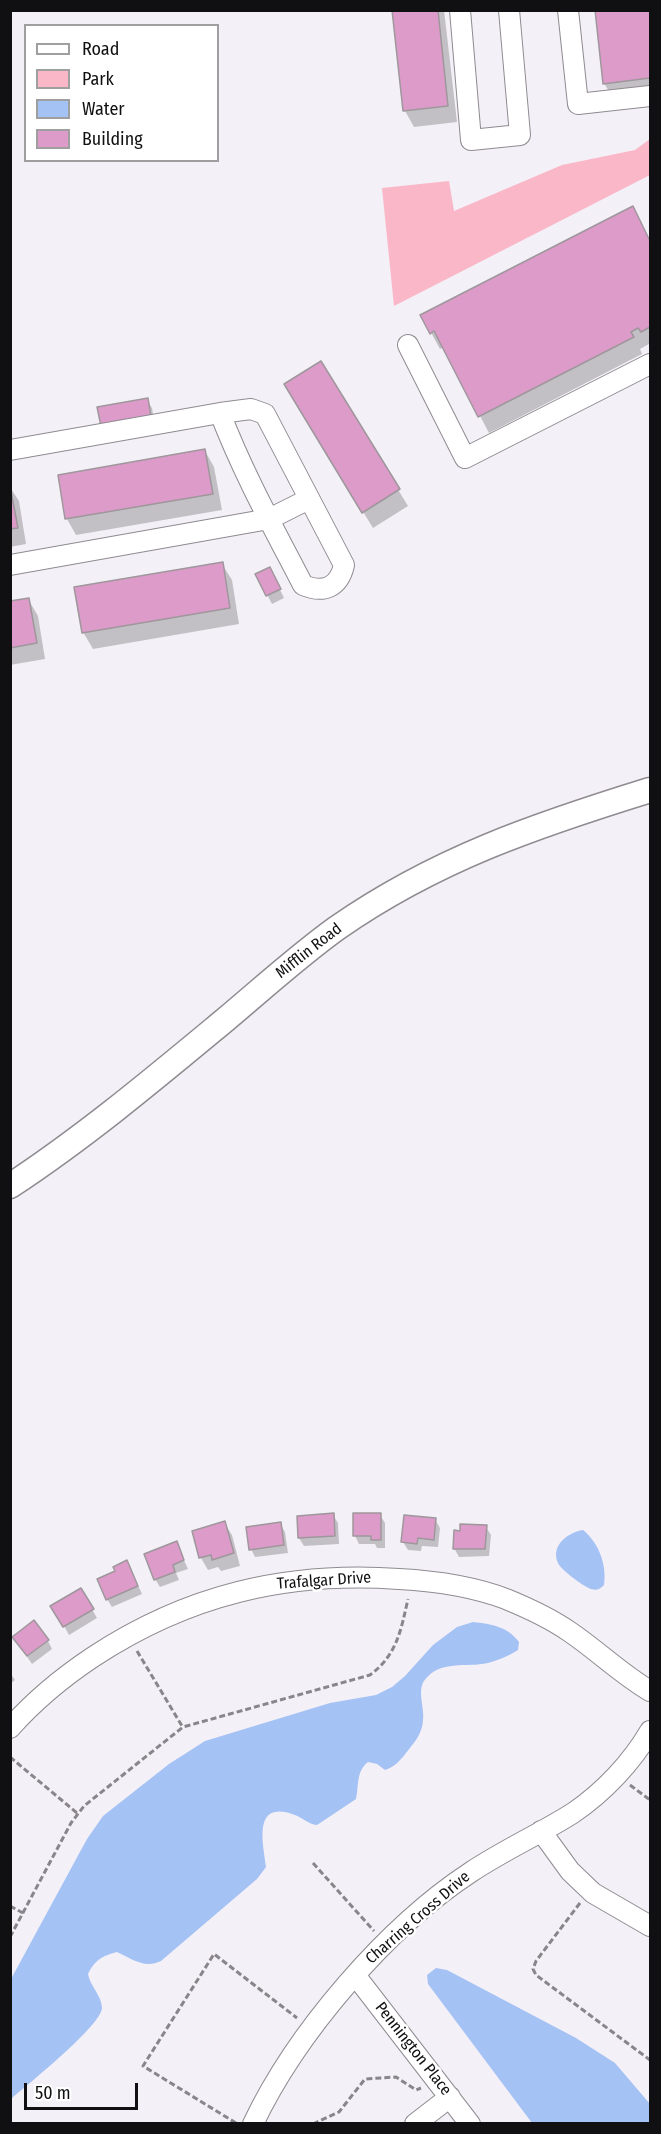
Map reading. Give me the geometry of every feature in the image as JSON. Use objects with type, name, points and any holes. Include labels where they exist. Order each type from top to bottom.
[{"type":"main road","name":"Mifflin Road","points":[[10,1186],[108,1116],[315,944],[379,901],[431,872],[506,838],[651,790]]},
{"type":"street","points":[[460,10],[471,140],[520,135],[509,10]]},
{"type":"street","points":[[568,10],[578,104],[651,96]]},
{"type":"street","points":[[408,345],[465,458],[651,364]]},
{"type":"street","points":[[10,450],[220,413],[250,409],[265,414],[344,565],[342,576],[337,582],[327,588],[314,589],[303,585],[233,446],[220,413]]},
{"type":"street","points":[[10,565],[269,519],[309,499]]},
{"type":"street","name":"Trafalgar Drive","points":[[10,1728],[58,1683],[113,1644],[150,1623],[209,1599],[245,1589],[318,1579],[363,1577],[416,1580],[447,1584],[505,1599],[561,1626],[614,1667],[651,1691]]},
{"type":"street","name":"Charring Cross Drive","points":[[254,2124],[264,2101],[308,2033],[355,1975],[393,1936],[470,1872],[575,1812],[623,1769],[651,1731]]},
{"type":"street","points":[[541,1831],[570,1871],[593,1893],[651,1926]]},
{"type":"street","name":"Pennington Place","points":[[355,1975],[470,2124]]},
{"type":"street","points":[[415,2124],[450,2097]]},
{"type":"path","points":[[10,1937],[77,1813],[183,1727],[370,1675],[383,1665],[392,1653],[401,1630],[408,1599]]},
{"type":"path","points":[[137,1651],[183,1727]]},
{"type":"path","points":[[10,1757],[77,1813]]},
{"type":"path","points":[[629,1784],[651,1800]]},
{"type":"path","points":[[313,1863],[374,1931]]},
{"type":"path","points":[[580,1903],[536,1961],[533,1969],[536,1975],[650,2059]]},
{"type":"path","points":[[10,1906],[23,1913]]},
{"type":"path","points":[[236,2123],[143,2066],[214,1954],[297,2018]]},
{"type":"path","points":[[313,2124],[339,2112],[365,2079],[396,2077],[416,2090],[428,2085]]},
{"type":"green space","points":[[650,139],[650,175],[394,306],[382,188],[449,181],[454,211],[562,165],[635,150]]},
{"type":"water","points":[[583,1530],[593,1541],[603,1562],[604,1585],[597,1590],[588,1588],[567,1573],[558,1563],[556,1556],[562,1540],[572,1533]]},
{"type":"water","points":[[473,1622],[493,1625],[510,1633],[519,1642],[518,1650],[488,1663],[445,1667],[430,1674],[421,1690],[423,1716],[421,1730],[415,1742],[401,1759],[385,1770],[377,1764],[368,1762],[361,1770],[356,1799],[317,1825],[295,1815],[281,1812],[272,1813],[266,1818],[263,1826],[263,1846],[266,1867],[257,1879],[161,1961],[144,1964],[117,1952],[96,1962],[88,1974],[102,2008],[98,2017],[77,2041],[11,2099],[11,1979],[87,1839],[103,1816],[169,1764],[205,1741],[330,1703],[376,1695],[392,1687],[433,1645],[457,1627]]},
{"type":"water","points":[[436,1968],[447,1970],[576,2038],[615,2063],[650,2104],[650,2123],[532,2123],[428,1984],[427,1975]]},
{"type":"building","points":[[392,10],[438,10],[448,106],[403,111]]},
{"type":"building","points":[[595,10],[650,10],[650,78],[603,84]]},
{"type":"building","points":[[633,206],[650,241],[650,327],[641,332],[638,328],[631,332],[634,337],[478,417],[434,331],[430,334],[420,315]]},
{"type":"building","points":[[321,361],[400,489],[362,513],[284,384]]},
{"type":"building","points":[[148,398],[151,417],[101,426],[97,407]]},
{"type":"building","points":[[205,449],[213,494],[65,519],[58,475]]},
{"type":"building","points":[[10,486],[18,528],[10,529]]},
{"type":"building","points":[[223,562],[230,608],[82,633],[74,587]]},
{"type":"building","points":[[270,567],[281,589],[266,596],[255,574]]},
{"type":"building","points":[[29,598],[37,643],[10,648],[10,601]]},
{"type":"building","points":[[334,1513],[335,1536],[298,1538],[297,1516]]},
{"type":"building","points":[[353,1513],[381,1513],[381,1540],[371,1540],[371,1536],[353,1536]]},
{"type":"building","points":[[404,1515],[436,1518],[434,1540],[418,1538],[417,1544],[401,1542]]},
{"type":"building","points":[[225,1521],[234,1553],[212,1560],[211,1555],[199,1558],[192,1531]]},
{"type":"building","points":[[281,1522],[284,1545],[249,1550],[246,1527]]},
{"type":"building","points":[[460,1524],[487,1525],[485,1549],[453,1549],[454,1530],[460,1531]]},
{"type":"building","points":[[177,1541],[184,1560],[173,1565],[175,1572],[154,1580],[144,1554]]},
{"type":"building","points":[[127,1560],[138,1586],[106,1600],[97,1579],[115,1571],[113,1567]]},
{"type":"building","points":[[81,1588],[94,1609],[63,1627],[50,1606]]},
{"type":"building","points":[[34,1620],[49,1640],[27,1656],[12,1637]]}]
